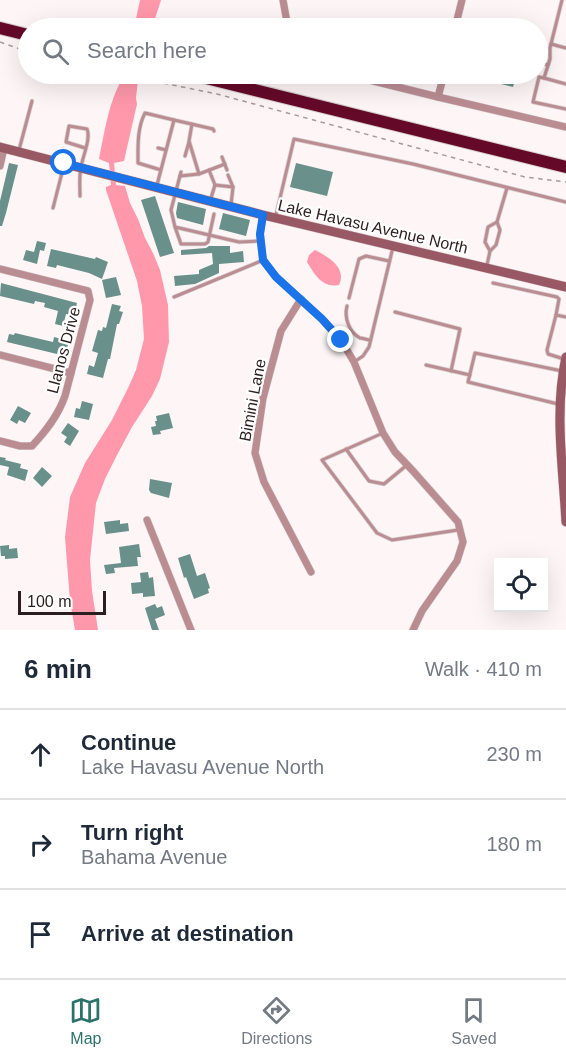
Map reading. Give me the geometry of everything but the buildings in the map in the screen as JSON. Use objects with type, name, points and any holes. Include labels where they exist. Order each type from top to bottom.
[{"type":"highway","points":[[0,28],[18,32]]},
{"type":"highway","points":[[230,84],[566,167]]},
{"type":"main road","name":"Lake Havasu Avenue North","points":[[2,147],[263,215],[566,287]]},
{"type":"main road","points":[[566,358],[559,432],[566,522]]},
{"type":"street","points":[[283,0],[286,18]]},
{"type":"street","points":[[458,18],[462,0]]},
{"type":"street","points":[[384,84],[566,126]]},
{"type":"street","points":[[438,98],[442,84]]},
{"type":"street","points":[[0,166],[2,147]]},
{"type":"street","points":[[263,215],[260,234],[263,260],[276,277],[322,319],[341,340],[354,362],[383,433],[395,453],[458,522],[463,542],[457,561],[422,611],[413,630]]},
{"type":"street","name":"Llanos Drive","points":[[0,269],[88,291],[90,300],[60,410],[32,446],[20,446],[0,441]]},
{"type":"street","name":"Bimini Lane","points":[[301,299],[281,331],[263,398],[255,453],[264,482],[311,572]]},
{"type":"street","points":[[0,356],[71,373]]},
{"type":"street","points":[[147,520],[191,630]]},
{"type":"lane","points":[[548,64],[562,0]]},
{"type":"lane","points":[[551,44],[566,48]]},
{"type":"lane","points":[[548,79],[566,84]]},
{"type":"lane","points":[[537,84],[533,102],[566,109]]},
{"type":"lane","points":[[19,152],[32,101]]},
{"type":"lane","points":[[161,170],[138,164],[138,143],[145,113],[214,131]]},
{"type":"lane","points":[[157,187],[174,120]]},
{"type":"lane","points":[[185,156],[192,124]]},
{"type":"lane","points":[[80,196],[81,168],[89,133],[87,129],[69,126],[66,142],[85,148]]},
{"type":"lane","points":[[275,217],[294,139],[412,164],[566,202]]},
{"type":"lane","points":[[189,141],[199,174]]},
{"type":"lane","points":[[138,143],[144,144]]},
{"type":"lane","points":[[158,148],[166,150]]},
{"type":"lane","points":[[222,157],[232,187],[231,206]]},
{"type":"lane","points":[[53,208],[64,163]]},
{"type":"lane","points":[[214,214],[208,242],[181,244],[171,210],[180,174],[199,174],[225,164]]},
{"type":"lane","points":[[209,170],[215,185],[211,201]]},
{"type":"lane","points":[[215,185],[232,187]]},
{"type":"lane","points":[[486,268],[490,250],[496,245],[500,230],[497,222],[507,188]]},
{"type":"lane","points":[[490,250],[484,242],[488,227],[497,222]]},
{"type":"lane","points":[[175,226],[239,242],[261,241]]},
{"type":"lane","points":[[354,362],[363,356],[369,347],[393,246]]},
{"type":"lane","points":[[349,298],[359,259],[366,256],[389,261]]},
{"type":"lane","points":[[174,297],[263,260]]},
{"type":"lane","points":[[493,283],[559,299],[547,350],[548,354],[566,358]]},
{"type":"lane","points":[[347,306],[348,325],[360,338],[370,340]]},
{"type":"lane","points":[[395,312],[460,329],[451,371]]},
{"type":"lane","points":[[556,315],[566,317]]},
{"type":"lane","points":[[560,405],[468,382],[475,352],[563,372]]},
{"type":"lane","points":[[426,365],[470,375]]},
{"type":"lane","points":[[383,433],[322,460],[377,533],[392,540],[460,530]]},
{"type":"lane","points":[[346,449],[369,481],[384,484],[407,465]]},
{"type":"path","points":[[0,42],[18,48]]},
{"type":"path","points":[[168,84],[218,94],[525,177],[566,182]]},
{"type":"shaded area","points":[[140,0],[161,0],[155,18],[136,18]]},
{"type":"shaded area","points":[[120,84],[138,84],[137,104],[124,161],[114,163],[116,185],[125,186],[130,203],[160,270],[168,305],[169,342],[160,379],[117,455],[96,503],[90,560],[98,630],[75,630],[70,601],[65,537],[70,497],[85,463],[112,420],[129,386],[136,370],[144,339],[142,306],[137,281],[106,190],[106,187],[111,185],[109,163],[99,159],[111,104]]},
{"type":"shaded area","points":[[315,250],[339,268],[341,279],[339,285],[328,284],[320,280],[313,272],[307,262],[309,255]]},
{"type":"route","points":[[64,163],[263,215],[260,234],[263,260],[276,277],[322,319],[341,340]]}]
